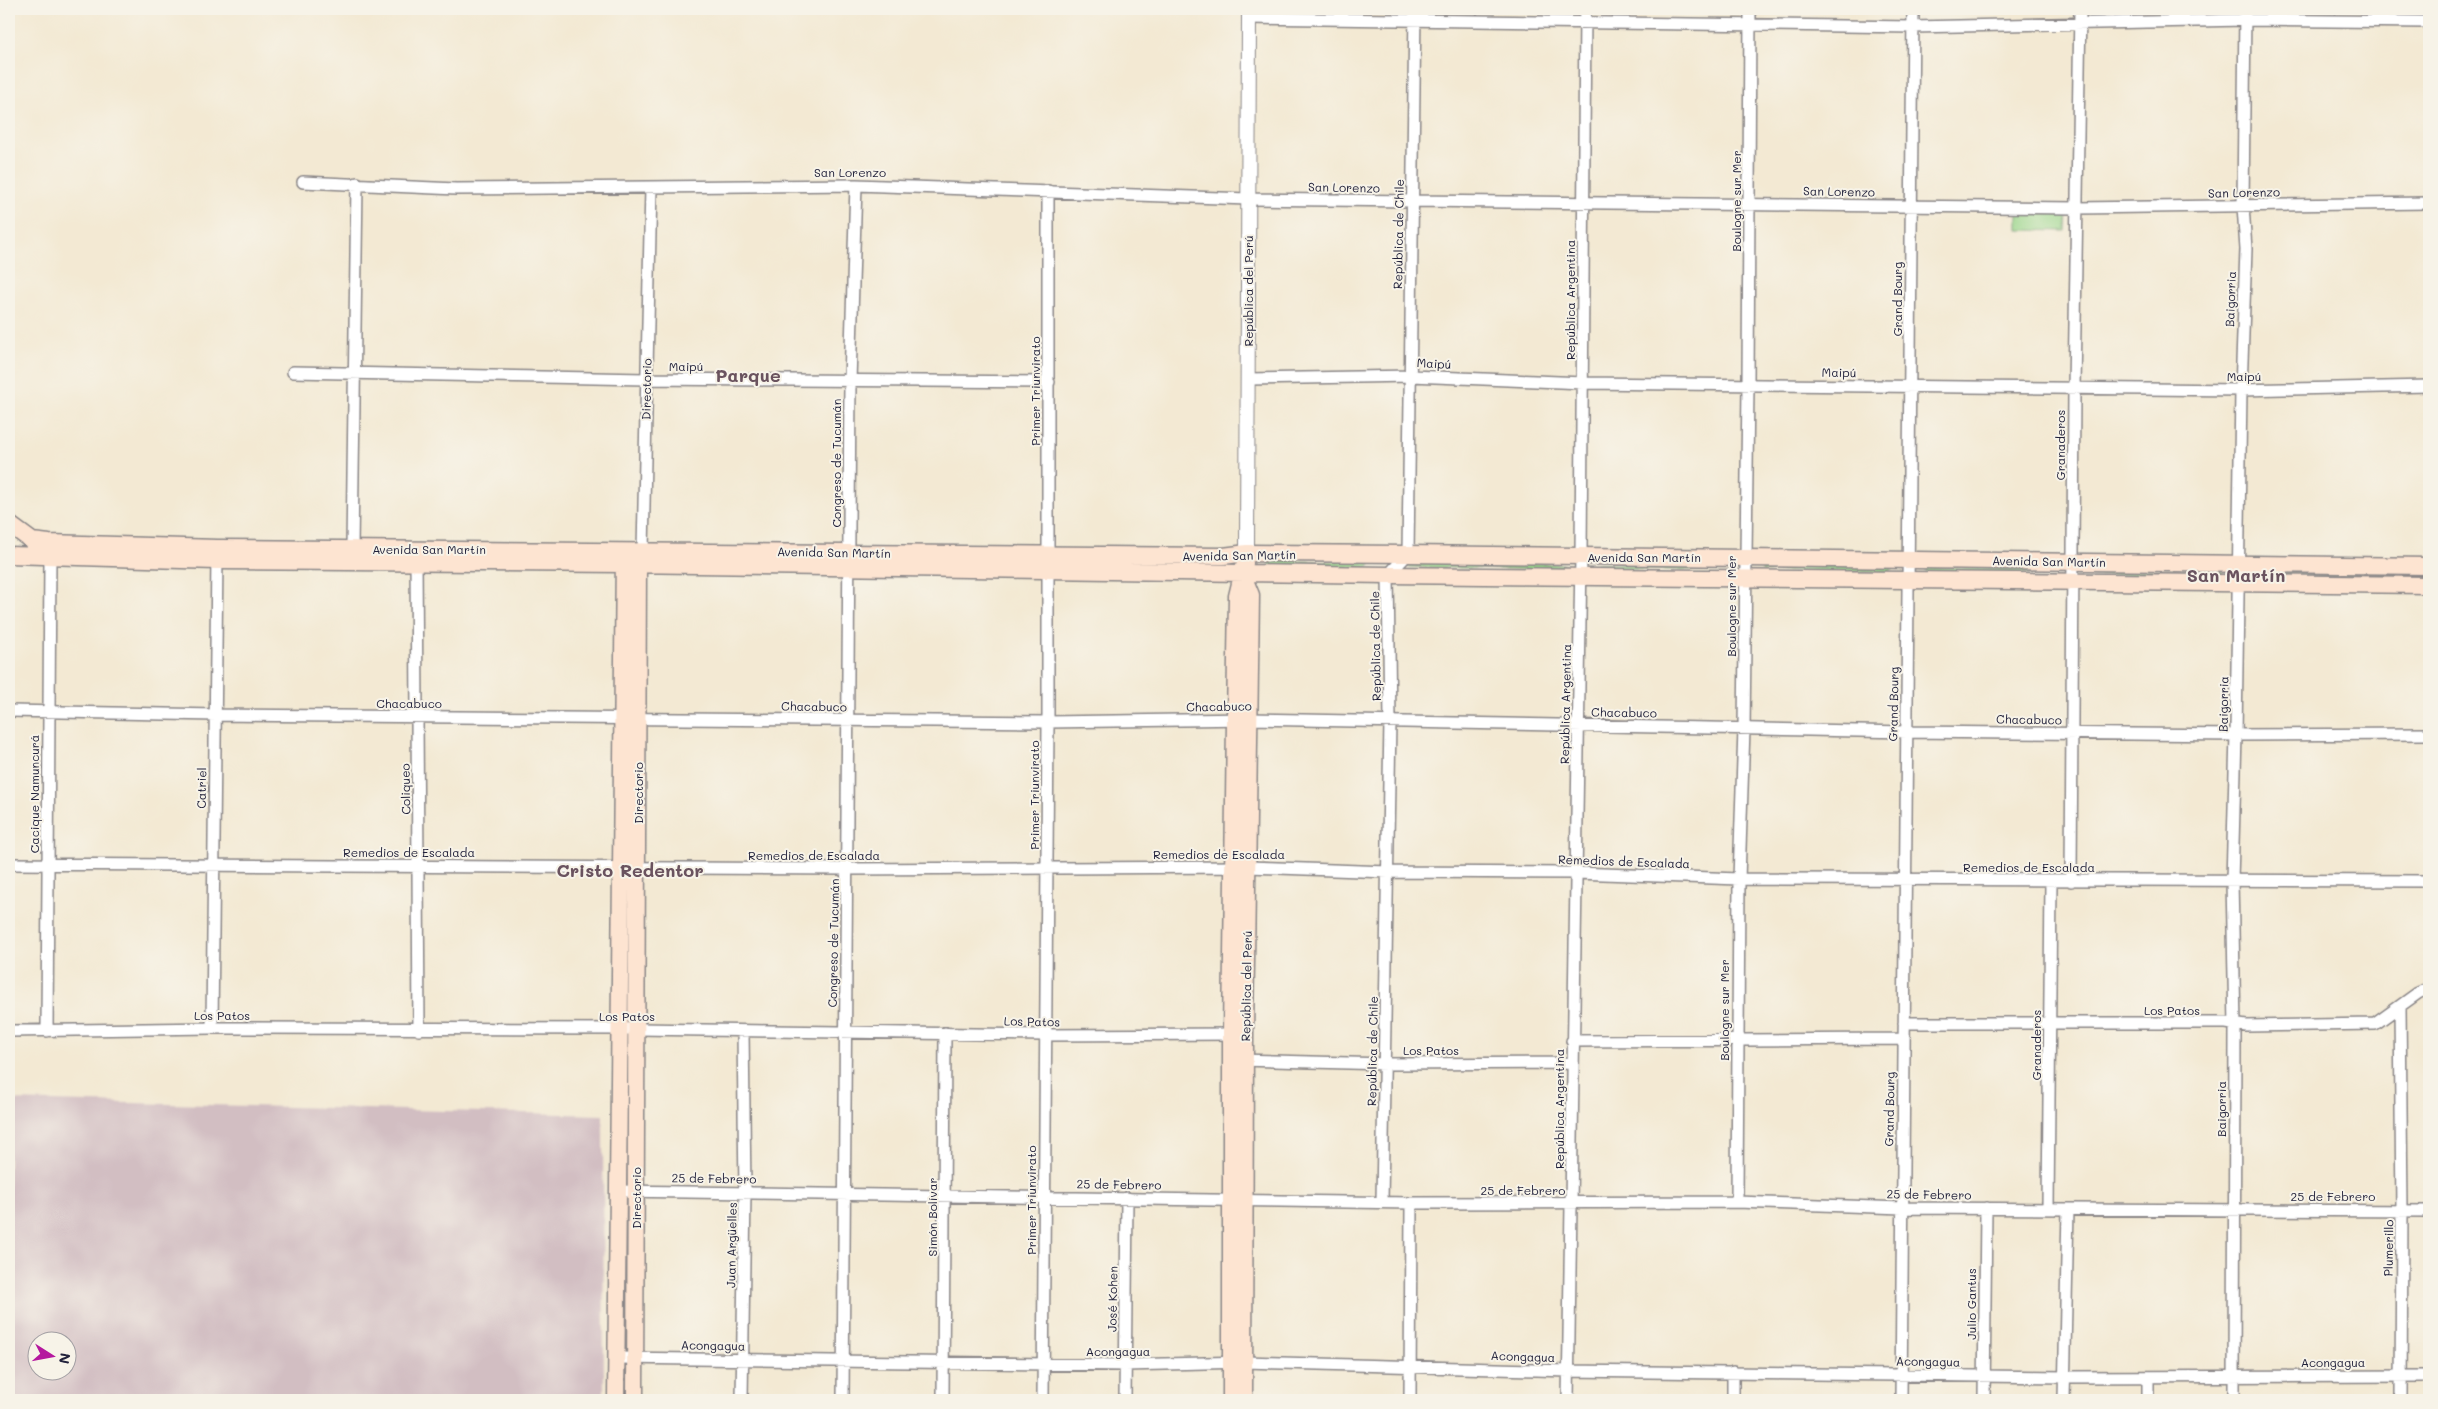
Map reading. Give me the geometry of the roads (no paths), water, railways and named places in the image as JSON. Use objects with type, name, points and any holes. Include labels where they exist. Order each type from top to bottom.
[{"type":"main road","points":[[9,524],[32,541],[49,550]]},
{"type":"main road","name":"Avenida San Martín","points":[[217,554],[352,548],[416,556]]},
{"type":"main road","name":"Avenida San Martín","points":[[49,550],[217,554],[1048,562],[1224,556],[1247,553],[2429,566]]},
{"type":"main road","points":[[9,555],[49,550]]},
{"type":"main road","name":"República del Perú","points":[[1244,1400],[1238,1362],[1238,1034],[1242,720],[1237,596],[1247,553]]},
{"type":"main road","name":"Directorio","points":[[632,557],[639,717],[635,1400]]},
{"type":"main road","name":"Directorio","points":[[616,1400],[621,718],[632,557]]},
{"type":"main road","name":"Avenida San Martín","points":[[1048,562],[1242,573],[2429,585]]},
{"type":"main road","name":"República del Perú","points":[[1231,1400],[1238,1362]]},
{"type":"street","name":"República Argentina","points":[[1568,1400],[1572,1203],[1572,1041],[1579,724],[1585,9]]},
{"type":"street","name":"Boulogne sur Mer","points":[[1737,1202],[1739,880],[1744,729],[1744,557],[1750,204],[1750,9]]},
{"type":"street","name":"Grand Bourg","points":[[1902,1400],[1902,1208],[1913,9]]},
{"type":"street","name":"Granaderos","points":[[2071,881],[2074,733],[2074,388],[2080,9]]},
{"type":"street","points":[[1249,14],[1415,14],[1585,23],[1913,27],[2080,25],[2245,15],[2429,22]]},
{"type":"street","name":"República del Perú","points":[[1247,553],[1249,14]]},
{"type":"street","name":"República de Chile","points":[[1382,1202],[1386,1064],[1390,721],[1388,575],[1408,554],[1415,14]]},
{"type":"street","name":"Baigorria","points":[[2234,1400],[2235,1025],[2232,881],[2239,583],[2241,390],[2246,249],[2243,206],[2245,15]]},
{"type":"street","name":"San Lorenzo","points":[[303,182],[456,188],[856,185],[1248,199],[2078,208],[2429,203]]},
{"type":"street","points":[[352,548],[357,183]]},
{"type":"street","name":"Congreso de Tucumán","points":[[843,1400],[846,1194],[850,381],[856,185]]},
{"type":"street","name":"Directorio","points":[[632,557],[646,379],[651,187]]},
{"type":"street","name":"Primer Triunvirato","points":[[1043,1400],[1048,869],[1048,191]]},
{"type":"street","name":"Maipú","points":[[293,372],[646,379],[1048,382]]},
{"type":"street","name":"Maipú","points":[[1248,378],[1411,376],[1583,383],[2241,390],[2429,386]]},
{"type":"street","name":"Cacique Namuncurá","points":[[47,1031],[49,550]]},
{"type":"street","name":"Catriel","points":[[212,1028],[217,554]]},
{"type":"street","name":"Coliqueo","points":[[416,556],[420,1030]]},
{"type":"street","name":"Chacabuco","points":[[9,711],[216,715],[639,717],[849,721],[1390,721],[1906,732],[2236,735],[2429,734]]},
{"type":"street","name":"Remedios de Escalada","points":[[9,864],[848,869],[1241,867],[1388,872],[1576,873],[1739,880],[2429,881]]},
{"type":"street","name":"Granaderos","points":[[2048,1209],[2050,881]]},
{"type":"street","name":"Los Patos","points":[[1904,1023],[2375,1024],[2429,988]]},
{"type":"street","name":"Plumerillo","points":[[2400,1006],[2401,1400]]},
{"type":"street","name":"Los Patos","points":[[9,1031],[212,1028],[420,1030],[638,1029],[1045,1035],[1238,1034]]},
{"type":"street","name":"Juan Argüelles","points":[[742,1400],[745,1192],[743,1031]]},
{"type":"street","name":"Simón Bolívar","points":[[943,1400],[946,1196],[945,1033]]},
{"type":"street","points":[[1572,1041],[1904,1039]]},
{"type":"street","name":"Los Patos","points":[[1238,1060],[1386,1064],[1572,1063]]},
{"type":"street","name":"25 de Febrero","points":[[618,1191],[1411,1203],[1737,1202],[1902,1208],[2429,1211]]},
{"type":"street","name":"José Kohen","points":[[1125,1400],[1127,1198]]},
{"type":"street","points":[[1410,1400],[1411,1203]]},
{"type":"street","name":"Julio Gantus","points":[[1984,1400],[1986,1208]]},
{"type":"street","points":[[2064,1400],[2068,1209]]},
{"type":"street","name":"Acongagua","points":[[617,1358],[1125,1365],[1238,1362],[1568,1371],[2064,1377],[2429,1376]]},
{"type":"street","points":[[1733,1372],[1733,1400]]},
{"type":"street","points":[[2148,1377],[2148,1400]]},
{"type":"district","name":"Parque","points":[[748,375]]},
{"type":"district","name":"San Martín","points":[[2236,575]]},
{"type":"district","name":"Cristo Redentor","points":[[630,870]]}]
